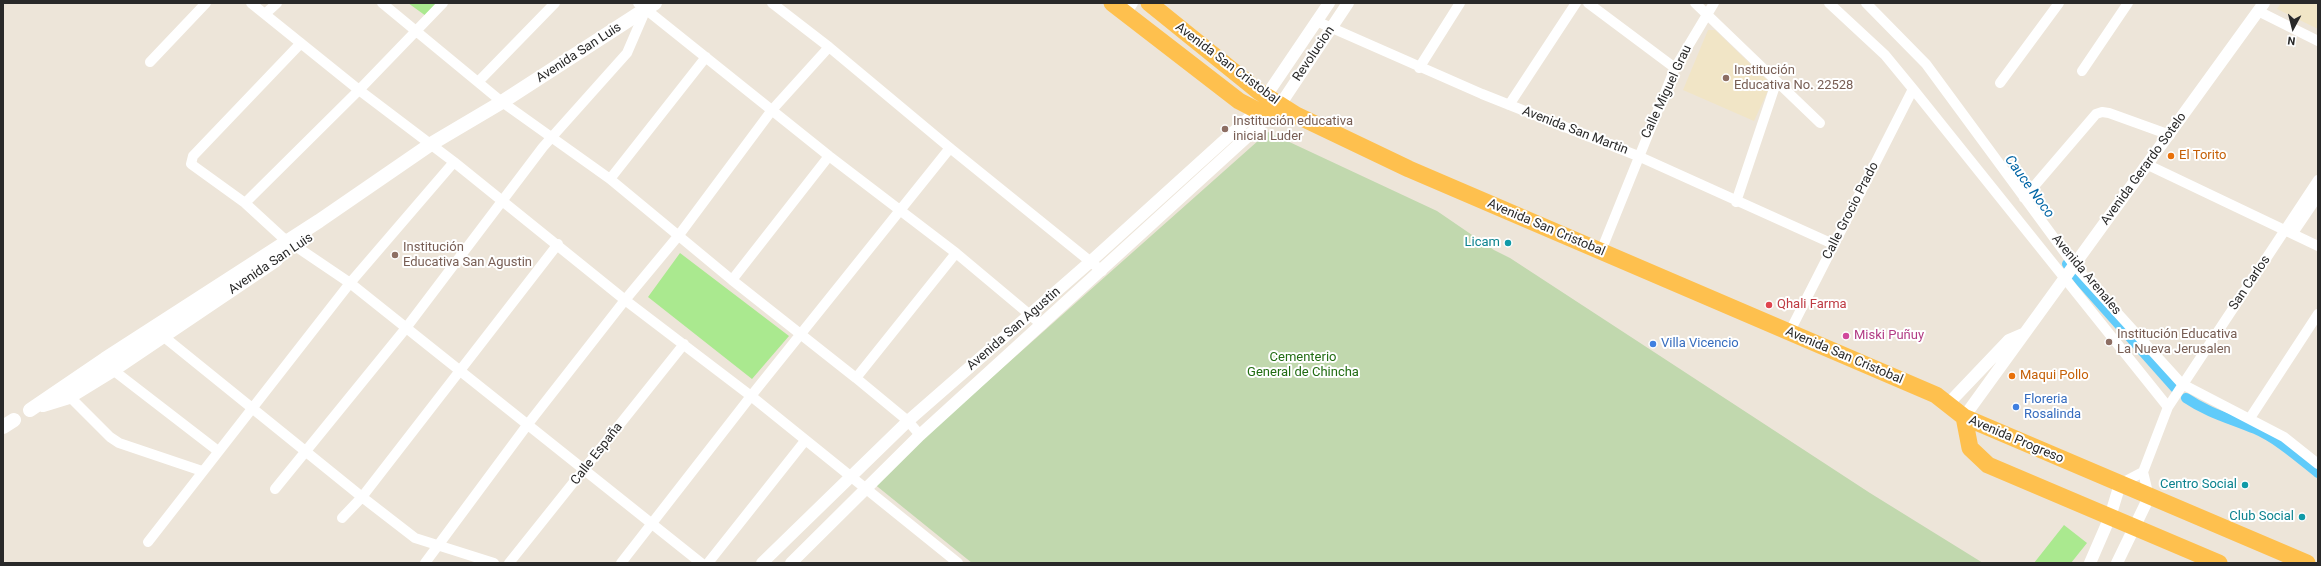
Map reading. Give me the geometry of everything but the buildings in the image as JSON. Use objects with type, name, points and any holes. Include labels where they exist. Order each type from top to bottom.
[{"type":"highway","points":[[1112,3],[1130,9],[1239,101],[1264,112]]},
{"type":"highway","name":"Avenida San Cristobal","points":[[1149,3],[1264,112],[1296,115],[1408,169],[1936,395],[1964,417]]},
{"type":"highway","name":"Avenida Progreso","points":[[1964,417],[2302,562]]},
{"type":"highway","name":"Avenida Progreso","points":[[1964,417],[1970,448],[1988,465],[2110,517],[2135,526],[2219,563]]},
{"type":"main road","name":"Avenida San Luis","points":[[66,392],[292,244],[435,147],[498,111],[502,102],[647,5]]},
{"type":"main road","name":"Avenida San Luis","points":[[30,410],[113,370],[158,332]]},
{"type":"street","points":[[150,62],[206,3]]},
{"type":"street","points":[[251,3],[359,90],[504,201],[625,300],[750,396],[804,442],[850,476],[958,563]]},
{"type":"street","points":[[265,14],[277,3]]},
{"type":"street","points":[[382,3],[479,81],[502,102],[610,179],[732,280],[856,378],[908,422],[920,435]]},
{"type":"street","points":[[245,203],[359,90],[443,3]]},
{"type":"street","points":[[479,81],[555,3]]},
{"type":"street","points":[[772,3],[829,47],[950,148],[1102,271]]},
{"type":"street","name":"Revolucion","points":[[1264,112],[1316,21],[1329,3]]},
{"type":"street","name":"Revolucion","points":[[1264,112],[1331,29],[1348,3]]},
{"type":"street","points":[[1419,68],[1460,3]]},
{"type":"street","points":[[1509,105],[1576,3]]},
{"type":"street","points":[[1588,3],[1675,68]]},
{"type":"street","points":[[1695,3],[1707,12],[1776,83],[1820,123]]},
{"type":"street","name":"Calle Miguel Grau","points":[[1601,251],[1638,156],[1675,68],[1707,12],[1714,3]]},
{"type":"street","name":"Avenida Arenales","points":[[1829,3],[1885,55],[2168,407]]},
{"type":"street","name":"Avenida Arenales","points":[[1866,3],[1926,64],[2074,265],[2182,384],[2284,437],[2318,464]]},
{"type":"street","points":[[2000,83],[2059,3]]},
{"type":"street","points":[[2082,70],[2128,3]]},
{"type":"street","points":[[275,489],[406,328],[504,201],[543,147],[627,53],[647,5],[706,57],[829,156],[956,253],[1042,325]]},
{"type":"street","points":[[2261,7],[2318,41]]},
{"type":"street","name":"Avenida Gerardo Sotelo","points":[[1964,417],[2017,346],[2023,334],[2063,278],[2170,135],[2261,7]]},
{"type":"street","name":"Avenida San Martin","points":[[1316,21],[1419,68],[1638,156],[1736,202],[1833,244]]},
{"type":"street","points":[[301,43],[190,160],[191,164],[245,203],[292,244],[350,283],[528,424],[651,525],[701,563]]},
{"type":"street","points":[[425,563],[528,424],[625,300],[679,235],[772,110],[829,47]]},
{"type":"street","points":[[610,179],[706,57]]},
{"type":"street","points":[[1736,202],[1776,83]]},
{"type":"street","name":"Calle Grocio Prado","points":[[1789,333],[1913,89]]},
{"type":"street","name":"Avenida San Agustin","points":[[762,563],[850,476],[908,422],[1264,112]]},
{"type":"street","name":"Avenida San Agustin","points":[[791,563],[920,435],[1102,271],[1264,112]]},
{"type":"street","points":[[2024,198],[2096,114],[2102,112],[2109,113],[2170,135]]},
{"type":"street","points":[[621,563],[750,396],[802,334],[950,148]]},
{"type":"street","points":[[732,280],[829,156]]},
{"type":"street","points":[[148,542],[218,450],[254,408],[350,283],[454,162]]},
{"type":"street","points":[[2148,165],[2318,246]]},
{"type":"street","name":"San Carlos","points":[[2289,232],[2318,180]]},
{"type":"street","name":"San Carlos","points":[[2143,472],[2168,407],[2182,384],[2289,232],[2318,196]]},
{"type":"street","points":[[342,518],[362,497],[558,244]]},
{"type":"street","points":[[856,378],[956,253]]},
{"type":"street","points":[[2250,418],[2318,314]]},
{"type":"street","points":[[158,332],[415,538],[494,563]]},
{"type":"street","name":"Avenida Gerardo Sotelo","points":[[1948,404],[2010,340],[2023,334]]},
{"type":"street","name":"Calle España","points":[[509,563],[585,470],[684,344]]},
{"type":"street","points":[[113,370],[218,450]]},
{"type":"street","points":[[66,392],[110,437],[119,443],[202,471]]},
{"type":"street","name":"Avenida San Luis","points":[[6,424],[30,410]]},
{"type":"street","points":[[708,563],[804,442]]},
{"type":"street","points":[[2090,563],[2110,517],[2120,484],[2143,472],[2149,497],[2117,563]]},
{"type":"shaded area","points":[[2281,3],[2318,3],[2318,29],[2277,9]]},
{"type":"shaded area","name":"Institución Educativa No. 22528","points":[[1708,30],[1715,30],[1771,84],[1754,121],[1683,90]]},
{"type":"green space","points":[[408,3],[439,3],[426,16]]},
{"type":"green space","name":"Cementerio General de Chincha","points":[[1268,132],[1437,211],[1494,250],[1510,258],[1870,493],[1983,563],[972,563],[873,483]]},
{"type":"green space","points":[[680,253],[789,336],[752,379],[648,297]]},
{"type":"green space","points":[[2064,525],[2087,543],[2071,563],[2034,563]]},
{"type":"waterway","name":"Cauce Noco","points":[[2067,264],[2080,281],[2175,388]]},
{"type":"waterway","name":"Cauce Noco","points":[[2186,398],[2211,412],[2264,433],[2288,449],[2318,473]]},
{"type":"place","name":"Institución Educativa No. 22528","points":[[1726,78]]},
{"type":"place","name":"Institución educativa inicial Luder","points":[[1225,129]]},
{"type":"place","name":"El Torito","points":[[2171,156]]},
{"type":"place","name":"Licam","points":[[1508,243]]},
{"type":"place","name":"Institución Educativa San Agustin","points":[[395,255]]},
{"type":"place","name":"Qhali Farma","points":[[1769,305]]},
{"type":"place","name":"Miski Puñuy","points":[[1846,336]]},
{"type":"place","name":"Institución Educativa La Nueva Jerusalen","points":[[2109,342]]},
{"type":"place","name":"Villa Vicencio","points":[[1653,344]]},
{"type":"place","name":"Maqui Pollo","points":[[2012,376]]},
{"type":"place","name":"Floreria Rosalinda","points":[[2016,407]]},
{"type":"place","name":"Centro Social","points":[[2245,485]]},
{"type":"place","name":"Club Social","points":[[2302,517]]}]
